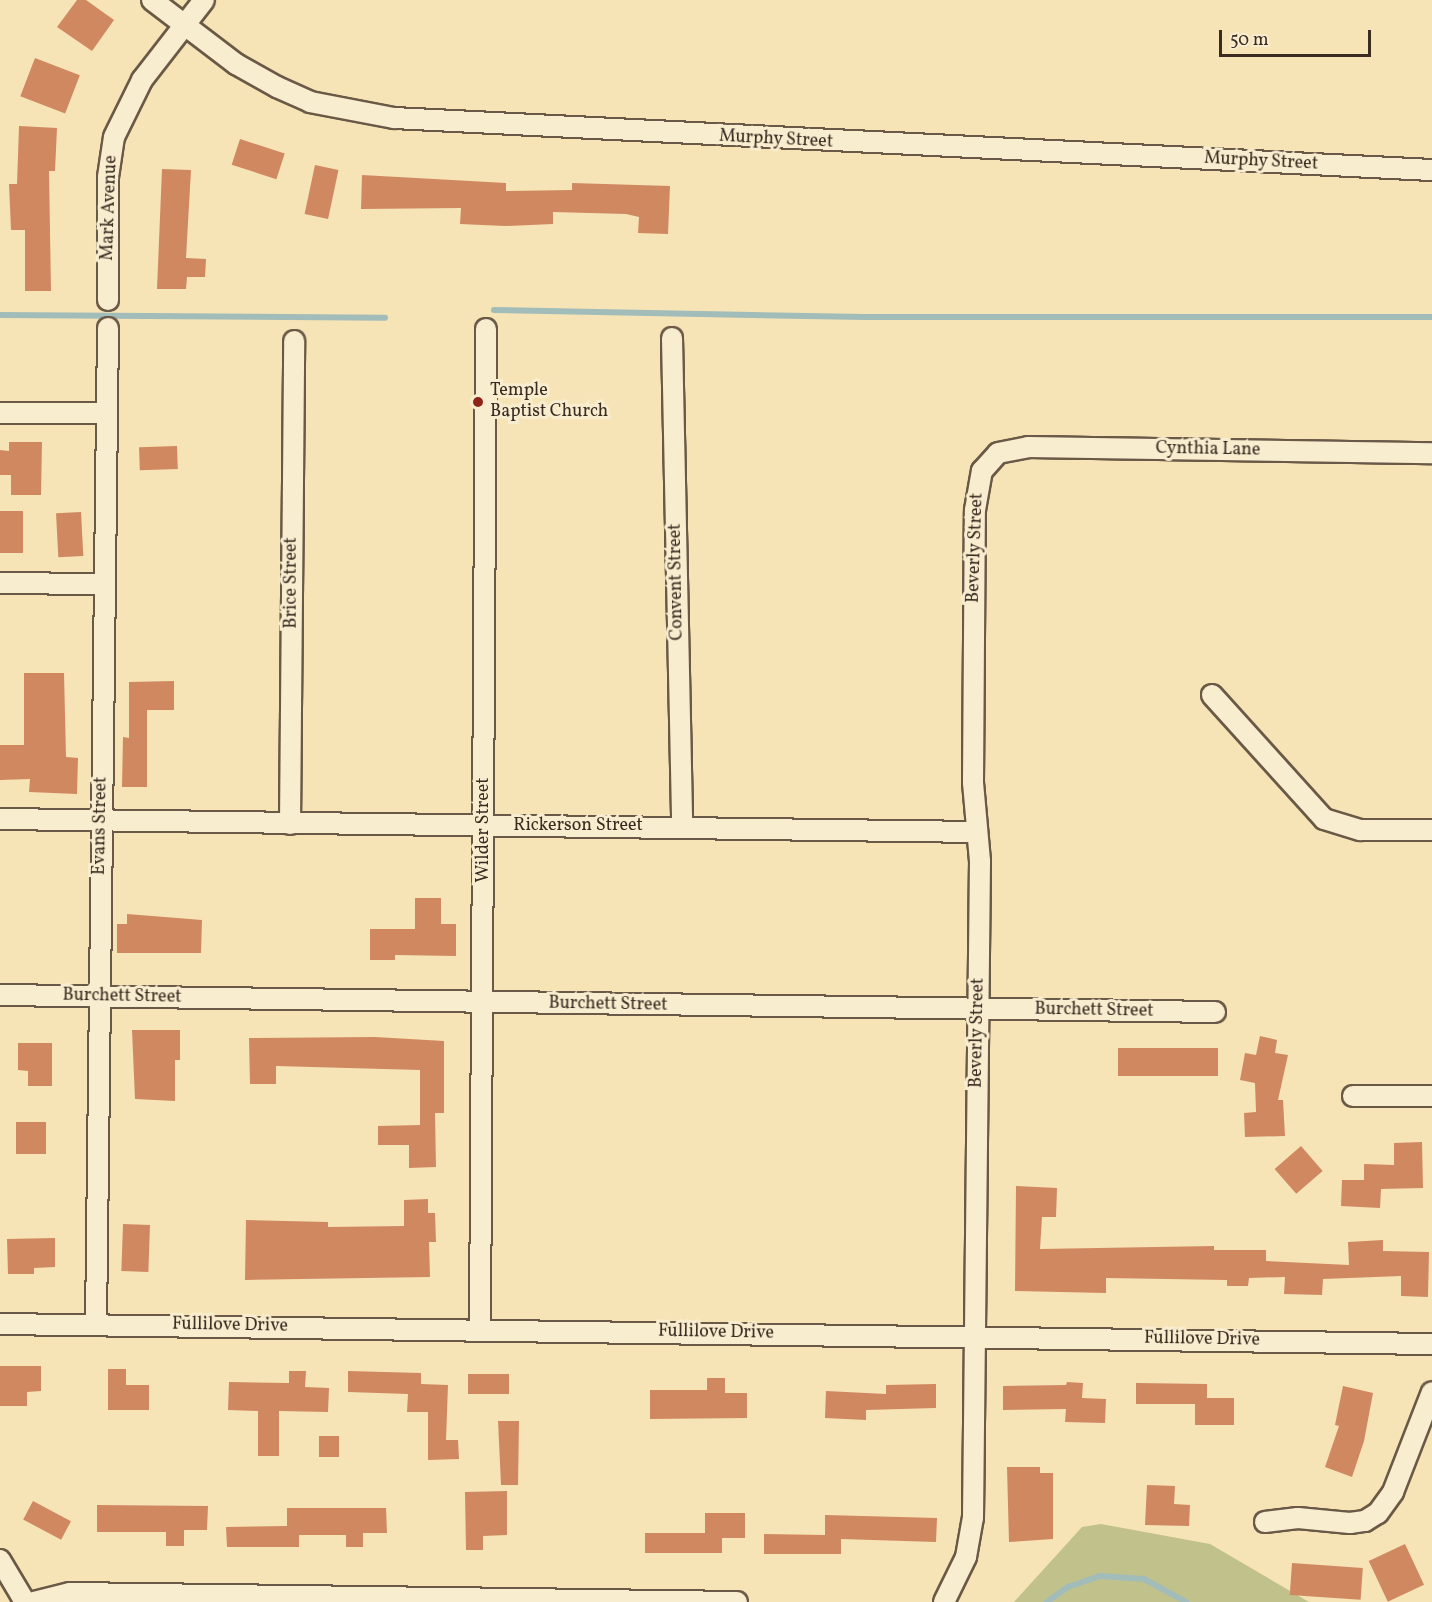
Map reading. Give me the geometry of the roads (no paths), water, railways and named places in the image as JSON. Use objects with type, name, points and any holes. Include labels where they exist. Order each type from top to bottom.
[{"type":"street","name":"Murphy Street","points":[[152,0],[236,64],[293,94],[349,112],[394,118],[1432,170]]},
{"type":"street","name":"Mark Avenue","points":[[108,300],[108,177],[114,137],[142,80],[204,0]]},
{"type":"street","name":"Evans Street","points":[[96,1324],[108,328]]},
{"type":"street","name":"Wilder Street","points":[[480,1330],[486,329]]},
{"type":"street","name":"Convent Street","points":[[672,338],[682,827]]},
{"type":"street","name":"Brice Street","points":[[290,824],[294,341]]},
{"type":"street","points":[[0,413],[106,413]]},
{"type":"street","name":"Cynthia Lane","points":[[988,461],[1009,449],[1028,447],[1432,453]]},
{"type":"street","name":"Beverly Street","points":[[944,1602],[960,1572],[971,1537],[980,861],[976,832],[975,510],[979,480],[988,461]]},
{"type":"street","points":[[0,583],[105,584]]},
{"type":"street","points":[[1212,694],[1324,819],[1360,830],[1432,830]]},
{"type":"street","name":"Rickerson Street","points":[[0,819],[976,832]]},
{"type":"street","name":"Burchett Street","points":[[0,995],[1215,1012]]},
{"type":"street","points":[[1353,1096],[1432,1096]]},
{"type":"street","name":"Fullilove Drive","points":[[0,1323],[1432,1344]]},
{"type":"street","points":[[1265,1522],[1298,1518],[1350,1523],[1365,1521],[1377,1513],[1393,1492],[1432,1392]]},
{"type":"street","points":[[0,1560],[25,1602]]},
{"type":"street","points":[[34,1602],[70,1593],[737,1602]]},
{"type":"waterway","points":[[494,310],[865,317],[1432,317]]},
{"type":"waterway","points":[[0,315],[385,318]]},
{"type":"waterway","points":[[1047,1602],[1068,1587],[1100,1576],[1144,1579],[1186,1602]]},
{"type":"place","name":"Temple Baptist Church","points":[[478,402]]}]
